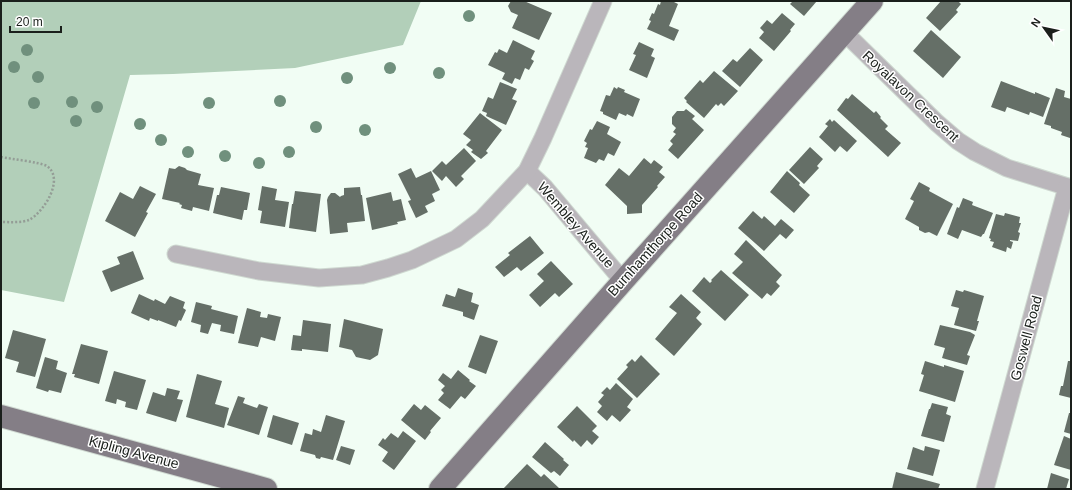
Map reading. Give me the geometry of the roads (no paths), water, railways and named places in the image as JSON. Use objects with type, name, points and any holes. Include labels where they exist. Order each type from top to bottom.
[{"type":"main road","name":"Burnhamthorpe Road","points":[[440,489],[872,1]]},
{"type":"main road","name":"Kipling Avenue","points":[[1,416],[266,489]]},
{"type":"street","points":[[176,254],[259,271],[319,278],[362,275],[388,268],[412,260],[456,239],[482,219],[527,171],[543,138],[602,1]]},
{"type":"street","name":"Royalavon Crescent","points":[[844,32],[937,123],[958,141],[975,152],[1007,168],[1069,188]]},
{"type":"street","name":"Wembley Avenue","points":[[527,171],[545,188],[623,281]]},
{"type":"street","name":"Goswell Road","points":[[985,489],[1069,188]]}]
